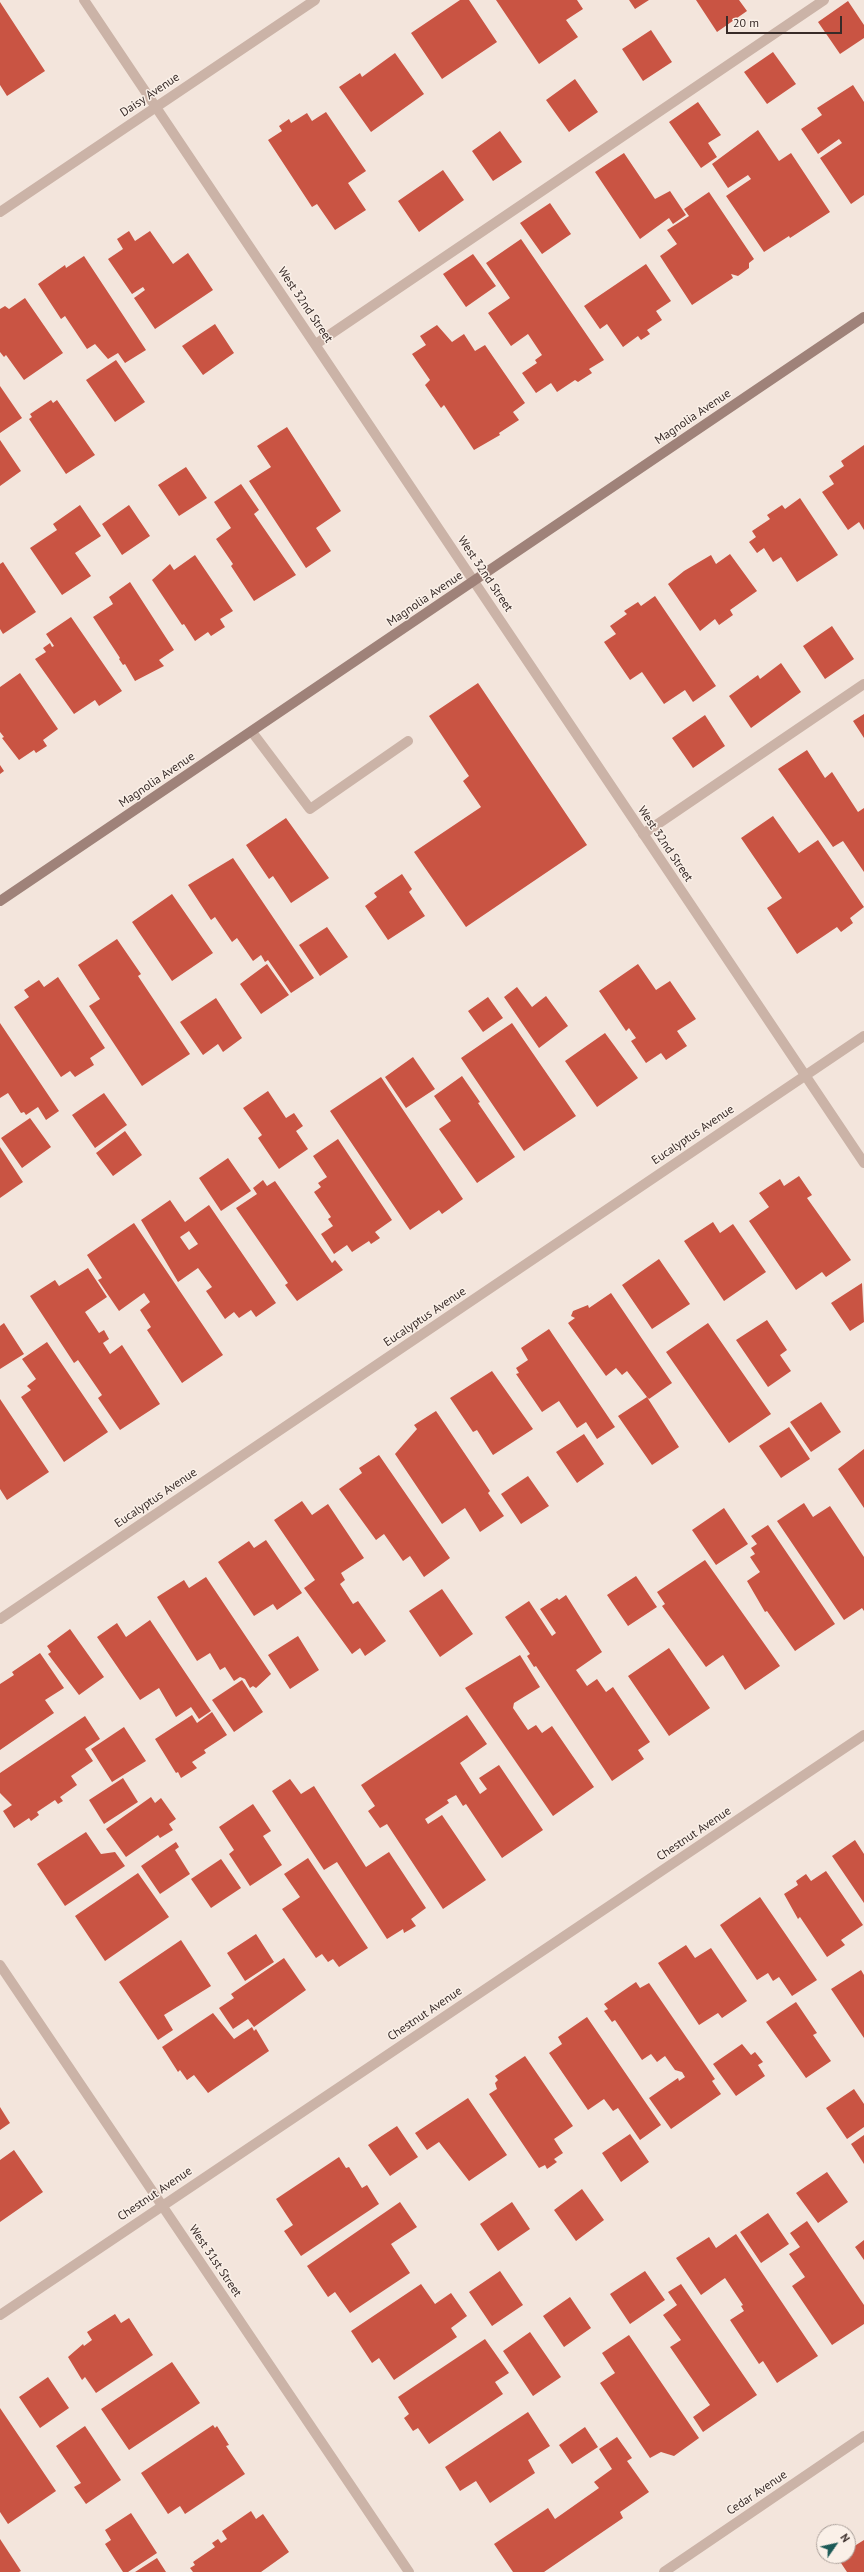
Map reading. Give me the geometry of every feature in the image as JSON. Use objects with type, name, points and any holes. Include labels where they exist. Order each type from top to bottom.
[{"type":"street","name":"West 32nd Street","points":[[84,0],[864,1163]]},
{"type":"street","name":"Daisy Avenue","points":[[0,212],[315,0]]},
{"type":"street","points":[[316,344],[824,0]]},
{"type":"street","name":"Magnolia Avenue","points":[[0,901],[864,317]]},
{"type":"street","points":[[643,834],[864,684]]},
{"type":"street","points":[[252,732],[310,809],[408,741]]},
{"type":"street","name":"Eucalyptus Avenue","points":[[0,1619],[864,1036]]},
{"type":"street","name":"Chestnut Avenue","points":[[0,2315],[864,1735]]},
{"type":"street","name":"West 31st Street","points":[[0,1965],[409,2572]]},
{"type":"street","name":"Cedar Avenue","points":[[664,2572],[864,2436]]},
{"type":"building","points":[[460,0],[469,0],[497,42],[442,79],[411,33]]},
{"type":"building","points":[[496,0],[577,0],[583,9],[566,20],[578,37],[539,64]]},
{"type":"building","points":[[629,0],[649,0],[635,9]]},
{"type":"building","points":[[696,0],[739,0],[747,11],[717,32]]},
{"type":"building","points":[[848,1],[864,25],[864,38],[840,54],[818,22]]},
{"type":"building","points":[[0,2],[45,71],[7,96],[0,85]]},
{"type":"building","points":[[651,30],[672,62],[643,81],[622,49]]},
{"type":"building","points":[[773,52],[796,84],[767,104],[744,72]]},
{"type":"building","points":[[395,53],[424,94],[371,132],[339,87],[360,73],[362,77]]},
{"type":"building","points":[[575,79],[598,112],[569,132],[546,100]]},
{"type":"building","points":[[853,85],[864,102],[864,195],[851,204],[820,158],[842,143],[839,139],[818,154],[801,129],[822,115],[817,108]]},
{"type":"building","points":[[698,102],[721,135],[708,143],[717,157],[701,168],[669,122]]},
{"type":"building","points":[[326,112],[366,171],[348,183],[366,210],[335,230],[317,204],[312,207],[268,140],[282,131],[279,126],[289,119],[291,123],[307,113],[312,121]]},
{"type":"building","points":[[758,130],[779,161],[791,153],[830,212],[790,238],[789,236],[764,252],[726,196],[751,179],[748,175],[728,188],[712,164]]},
{"type":"building","points":[[500,131],[522,162],[493,181],[472,151]]},
{"type":"building","points":[[624,153],[655,199],[670,191],[686,215],[673,224],[669,218],[640,239],[595,172]]},
{"type":"building","points":[[443,170],[464,200],[419,232],[398,201]]},
{"type":"building","points":[[709,192],[754,259],[749,263],[749,268],[738,276],[731,274],[733,278],[692,305],[660,256],[677,244],[667,230],[689,216],[684,209]]},
{"type":"building","points":[[550,203],[571,234],[542,254],[520,223]]},
{"type":"building","points":[[129,231],[135,241],[150,231],[173,264],[188,253],[213,290],[155,329],[134,298],[145,290],[143,287],[132,294],[108,259],[123,249],[117,239]]},
{"type":"building","points":[[521,239],[604,360],[589,369],[592,373],[578,382],[575,380],[557,392],[551,383],[536,393],[522,373],[537,363],[535,360],[542,355],[528,334],[511,346],[488,313],[510,298],[486,263]]},
{"type":"building","points":[[473,254],[496,286],[466,307],[443,274]]},
{"type":"building","points":[[84,256],[146,350],[125,363],[118,353],[108,359],[95,344],[87,349],[65,316],[61,319],[38,284],[65,265],[66,268]]},
{"type":"building","points":[[646,264],[671,301],[656,311],[662,320],[647,330],[650,334],[641,340],[638,336],[623,347],[607,324],[600,329],[584,306]]},
{"type":"building","points":[[25,298],[63,353],[24,380],[6,355],[4,357],[0,352],[0,309],[5,306],[9,309]]},
{"type":"building","points":[[215,324],[234,353],[203,375],[182,346]]},
{"type":"building","points":[[437,325],[452,342],[464,334],[475,351],[485,345],[525,403],[513,412],[519,420],[499,433],[500,435],[474,450],[444,405],[441,408],[425,385],[430,380],[412,354],[426,345],[420,336]]},
{"type":"building","points":[[116,360],[145,402],[115,422],[86,380]]},
{"type":"building","points":[[0,386],[22,418],[0,433]]},
{"type":"building","points":[[51,400],[53,403],[57,400],[95,455],[66,474],[29,419],[32,417],[30,414]]},
{"type":"building","points":[[287,427],[341,511],[316,528],[331,551],[306,568],[249,481],[271,467],[257,446]]},
{"type":"building","points":[[0,440],[21,471],[0,486]]},
{"type":"building","points":[[864,445],[864,530],[859,522],[848,530],[822,492],[834,484],[829,476],[844,466],[841,461]]},
{"type":"building","points":[[186,467],[207,498],[179,516],[158,485]]},
{"type":"building","points":[[241,484],[259,510],[254,514],[296,575],[254,601],[231,566],[233,564],[216,539],[231,528],[214,502]]},
{"type":"building","points":[[800,498],[838,555],[797,582],[781,557],[773,562],[764,548],[757,553],[749,542],[756,537],[752,531],[770,519],[767,515],[782,505],[785,509]]},
{"type":"building","points":[[80,505],[101,536],[75,553],[91,576],[62,595],[30,548],[57,530],[53,524]]},
{"type":"building","points":[[129,505],[150,536],[122,555],[102,524]]},
{"type":"building","points":[[730,554],[757,591],[730,610],[733,615],[719,625],[715,619],[700,631],[668,584],[684,571],[711,555],[716,564]]},
{"type":"building","points":[[195,555],[233,611],[220,619],[225,627],[211,636],[208,632],[195,641],[184,624],[182,625],[152,580],[170,564],[174,570]]},
{"type":"building","points":[[3,562],[36,612],[3,634],[0,629],[0,564]]},
{"type":"building","points":[[130,582],[174,650],[159,660],[164,666],[135,681],[125,664],[123,665],[119,659],[120,658],[93,617],[113,604],[109,597]]},
{"type":"building","points":[[655,596],[716,686],[693,702],[685,690],[664,704],[642,672],[630,680],[604,642],[616,634],[610,626],[627,614],[624,611],[638,602],[641,606]]},
{"type":"building","points":[[71,617],[122,691],[99,706],[95,700],[74,714],[35,659],[46,652],[43,648],[50,643],[52,647],[54,646],[46,634]]},
{"type":"building","points":[[832,626],[854,659],[825,679],[803,646]]},
{"type":"building","points":[[781,663],[801,692],[751,728],[729,696],[758,675],[760,679]]},
{"type":"building","points":[[20,673],[58,729],[43,740],[47,746],[36,753],[34,750],[19,760],[2,738],[4,737],[0,732],[0,687]]},
{"type":"building","points":[[478,683],[587,845],[466,927],[414,852],[481,807],[463,781],[469,776],[429,716]]},
{"type":"building","points":[[864,714],[864,738],[853,721]]},
{"type":"building","points":[[705,715],[725,746],[693,768],[672,738]]},
{"type":"building","points":[[807,750],[825,778],[832,772],[858,812],[864,808],[864,872],[843,841],[833,847],[778,769]]},
{"type":"building","points":[[0,765],[4,771],[0,774]]},
{"type":"building","points":[[773,816],[799,853],[818,840],[864,907],[850,918],[853,923],[841,932],[837,927],[797,954],[767,908],[782,898],[741,838]]},
{"type":"building","points":[[286,818],[329,878],[291,903],[273,876],[269,879],[246,845]]},
{"type":"building","points":[[233,858],[314,978],[291,993],[268,960],[265,962],[261,955],[253,961],[237,938],[232,942],[215,917],[211,920],[188,885]]},
{"type":"building","points":[[402,874],[412,889],[409,892],[425,916],[388,940],[365,906],[377,897],[374,893]]},
{"type":"building","points":[[172,894],[213,953],[172,981],[132,922]]},
{"type":"building","points":[[327,927],[348,957],[320,976],[299,945]]},
{"type":"building","points":[[117,939],[141,974],[138,976],[190,1054],[142,1086],[89,1006],[100,999],[78,965]]},
{"type":"building","points":[[267,964],[289,995],[261,1014],[240,984]]},
{"type":"building","points":[[638,964],[656,990],[670,981],[696,1019],[677,1031],[687,1046],[666,1060],[661,1053],[646,1063],[631,1041],[636,1038],[629,1028],[626,1031],[599,991]]},
{"type":"building","points":[[58,977],[105,1048],[90,1058],[94,1065],[75,1077],[70,1071],[61,1077],[14,1007],[29,997],[24,990],[39,980],[44,987]]},
{"type":"building","points":[[517,987],[532,1007],[546,996],[568,1026],[539,1048],[504,997]]},
{"type":"building","points":[[488,997],[503,1018],[483,1032],[468,1011]]},
{"type":"building","points":[[216,998],[242,1038],[223,1052],[218,1044],[203,1055],[180,1022]]},
{"type":"building","points":[[0,1023],[59,1111],[46,1120],[38,1107],[26,1115],[24,1112],[21,1113],[8,1093],[0,1098]]},
{"type":"building","points":[[512,1023],[576,1116],[524,1151],[461,1058]]},
{"type":"building","points":[[605,1033],[638,1078],[597,1107],[565,1061]]},
{"type":"building","points":[[413,1057],[435,1089],[406,1108],[385,1077]]},
{"type":"building","points":[[462,1076],[480,1102],[478,1103],[515,1157],[477,1183],[439,1129],[451,1121],[434,1096]]},
{"type":"building","points":[[381,1077],[463,1199],[442,1214],[439,1210],[410,1230],[330,1111]]},
{"type":"building","points":[[268,1091],[286,1118],[294,1113],[303,1126],[296,1131],[308,1149],[279,1169],[258,1138],[262,1135],[243,1108]]},
{"type":"building","points":[[104,1093],[127,1125],[95,1148],[72,1115]]},
{"type":"building","points":[[30,1118],[51,1147],[22,1168],[1,1138]]},
{"type":"building","points":[[125,1131],[142,1155],[113,1176],[96,1153]]},
{"type":"building","points":[[338,1139],[392,1220],[375,1232],[380,1238],[371,1244],[369,1241],[352,1252],[347,1245],[334,1254],[321,1234],[333,1226],[328,1219],[331,1217],[314,1192],[321,1187],[318,1183],[327,1177],[313,1156]]},
{"type":"building","points":[[0,1147],[23,1182],[0,1198]]},
{"type":"building","points":[[228,1158],[251,1191],[221,1211],[199,1178]]},
{"type":"building","points":[[799,1176],[812,1195],[807,1198],[851,1260],[826,1277],[822,1272],[796,1290],[749,1221],[769,1207],[759,1193],[780,1179],[784,1186]]},
{"type":"building","points":[[263,1180],[267,1186],[275,1181],[332,1263],[335,1260],[343,1270],[297,1301],[285,1285],[288,1283],[236,1208],[257,1194],[253,1188]]},
{"type":"building","points":[[170,1200],[185,1222],[209,1205],[276,1303],[256,1317],[251,1310],[239,1318],[234,1312],[225,1319],[206,1291],[212,1287],[198,1268],[178,1282],[141,1220]],"holes":[[[189,1231],[198,1244],[189,1250],[180,1237]]]},
{"type":"building","points":[[713,1222],[720,1233],[733,1224],[766,1272],[724,1301],[684,1241]]},
{"type":"building","points":[[134,1223],[223,1355],[182,1383],[147,1330],[151,1327],[140,1310],[150,1302],[144,1293],[119,1311],[98,1280],[102,1278],[87,1255]]},
{"type":"building","points":[[659,1259],[690,1304],[652,1329],[622,1285]]},
{"type":"building","points":[[88,1268],[107,1297],[85,1312],[99,1333],[104,1330],[109,1339],[103,1343],[110,1354],[122,1345],[160,1404],[120,1430],[98,1398],[102,1395],[78,1360],[74,1363],[30,1296],[55,1280],[59,1286]]},
{"type":"building","points":[[862,1283],[864,1322],[850,1331],[831,1303]]},
{"type":"building","points":[[611,1293],[672,1383],[649,1399],[627,1371],[622,1375],[616,1368],[606,1376],[568,1323],[575,1318],[571,1316],[573,1311],[588,1305],[589,1308]]},
{"type":"building","points":[[767,1320],[787,1350],[780,1355],[791,1371],[768,1387],[736,1340]]},
{"type":"building","points":[[4,1323],[24,1354],[0,1369],[0,1326]]},
{"type":"building","points":[[708,1323],[771,1414],[729,1443],[666,1352]]},
{"type":"building","points":[[549,1329],[615,1427],[597,1439],[586,1422],[577,1428],[559,1401],[542,1412],[516,1374],[519,1373],[516,1368],[528,1360],[521,1348]]},
{"type":"building","points":[[47,1342],[108,1432],[64,1462],[21,1397],[31,1390],[27,1386],[36,1379],[22,1359]]},
{"type":"building","points":[[492,1371],[533,1429],[493,1455],[477,1430],[473,1432],[450,1398]]},
{"type":"building","points":[[647,1397],[679,1447],[652,1465],[618,1416]]},
{"type":"building","points":[[0,1399],[49,1472],[7,1500],[0,1489]]},
{"type":"building","points":[[821,1402],[841,1432],[811,1452],[790,1422]]},
{"type":"building","points":[[436,1411],[490,1491],[488,1493],[504,1516],[480,1532],[465,1508],[442,1524],[395,1454],[417,1429],[414,1425]]},
{"type":"building","points":[[789,1427],[810,1459],[781,1478],[759,1446]]},
{"type":"building","points":[[584,1434],[604,1464],[577,1483],[556,1452]]},
{"type":"building","points":[[864,1449],[864,1508],[838,1469]]},
{"type":"building","points":[[379,1455],[450,1558],[424,1577],[410,1556],[403,1561],[384,1534],[376,1540],[339,1489],[362,1473],[359,1468]]},
{"type":"building","points":[[528,1476],[549,1506],[521,1524],[501,1494]]},
{"type":"building","points":[[302,1501],[312,1515],[328,1504],[364,1558],[341,1573],[345,1580],[340,1584],[353,1604],[358,1601],[386,1641],[365,1656],[360,1648],[352,1654],[304,1588],[315,1580],[274,1520]]},
{"type":"building","points":[[804,1503],[813,1517],[830,1506],[864,1557],[864,1611],[862,1608],[844,1620],[777,1521]]},
{"type":"building","points":[[724,1508],[748,1544],[716,1565],[692,1530]]},
{"type":"building","points":[[768,1525],[835,1624],[795,1651],[767,1611],[765,1612],[747,1581],[760,1572],[750,1557],[755,1554],[751,1548],[757,1544],[751,1536]]},
{"type":"building","points":[[266,1540],[302,1593],[277,1610],[273,1604],[254,1616],[218,1562],[249,1541],[254,1548]]},
{"type":"building","points":[[705,1560],[780,1666],[745,1690],[723,1655],[706,1667],[662,1606],[665,1604],[657,1592]]},
{"type":"building","points":[[636,1576],[657,1607],[628,1626],[607,1595]]},
{"type":"building","points":[[206,1577],[271,1674],[256,1688],[253,1686],[250,1688],[245,1679],[240,1677],[234,1681],[225,1667],[220,1670],[210,1653],[197,1661],[157,1597],[184,1580],[189,1588]]},
{"type":"building","points":[[442,1589],[473,1634],[440,1657],[409,1611]]},
{"type":"building","points":[[566,1595],[602,1652],[576,1670],[587,1686],[597,1679],[606,1692],[613,1687],[650,1742],[638,1750],[644,1759],[612,1781],[536,1666],[534,1667],[527,1656],[530,1654],[505,1617],[529,1601],[552,1636],[556,1633],[540,1609],[557,1598],[559,1600]]},
{"type":"building","points":[[150,1620],[211,1711],[199,1719],[191,1707],[176,1717],[159,1688],[140,1700],[97,1637],[117,1623],[126,1637]]},
{"type":"building","points":[[70,1629],[104,1677],[79,1695],[48,1654],[51,1652],[47,1646]]},
{"type":"building","points":[[298,1636],[319,1670],[290,1689],[268,1655]]},
{"type":"building","points":[[669,1648],[710,1708],[669,1736],[628,1676]]},
{"type":"building","points":[[40,1653],[64,1688],[45,1700],[54,1713],[0,1750],[0,1684],[14,1675],[12,1672]]},
{"type":"building","points":[[520,1655],[540,1687],[514,1703],[513,1708],[528,1730],[536,1725],[542,1733],[552,1726],[594,1787],[553,1816],[465,1688]]},
{"type":"building","points":[[242,1680],[263,1712],[234,1732],[212,1700]]},
{"type":"building","points":[[212,1712],[227,1735],[204,1750],[206,1753],[192,1762],[197,1768],[181,1778],[178,1772],[176,1773],[155,1739],[192,1715],[197,1723]]},
{"type":"building","points":[[467,1715],[487,1744],[460,1763],[480,1794],[487,1789],[479,1778],[499,1765],[543,1830],[502,1858],[466,1804],[463,1806],[456,1795],[447,1800],[449,1803],[425,1819],[428,1824],[442,1815],[486,1880],[443,1909],[387,1824],[380,1828],[368,1811],[375,1806],[361,1785]]},
{"type":"building","points":[[85,1716],[100,1739],[85,1749],[93,1761],[71,1776],[77,1785],[60,1797],[63,1801],[58,1804],[55,1800],[37,1812],[39,1815],[31,1821],[29,1818],[14,1828],[3,1811],[12,1805],[0,1793],[0,1773]]},
{"type":"building","points":[[124,1727],[146,1761],[112,1782],[91,1749]]},
{"type":"building","points":[[123,1778],[138,1802],[104,1824],[89,1800]]},
{"type":"building","points":[[290,1779],[301,1794],[314,1786],[366,1867],[389,1852],[426,1908],[411,1919],[416,1926],[404,1933],[403,1929],[387,1939],[337,1862],[324,1870],[272,1791]]},
{"type":"building","points":[[151,1797],[155,1803],[161,1798],[176,1819],[169,1824],[173,1830],[160,1838],[158,1835],[126,1857],[106,1829]]},
{"type":"building","points":[[253,1804],[271,1831],[263,1836],[282,1865],[250,1886],[229,1854],[234,1850],[219,1827]]},
{"type":"building","points":[[86,1832],[101,1854],[115,1852],[125,1866],[65,1906],[37,1864]]},
{"type":"building","points":[[855,1840],[864,1854],[864,1903],[832,1856]]},
{"type":"building","points":[[176,1842],[179,1847],[175,1850],[190,1874],[160,1894],[141,1866]]},
{"type":"building","points":[[308,1858],[368,1948],[339,1967],[333,1959],[328,1962],[322,1954],[316,1958],[282,1909],[300,1897],[284,1874]]},
{"type":"building","points":[[221,1859],[241,1888],[211,1908],[191,1879]]},
{"type":"building","points":[[826,1871],[863,1925],[841,1940],[845,1945],[827,1957],[800,1917],[798,1919],[784,1894],[798,1885],[796,1881],[806,1874],[811,1881]]},
{"type":"building","points":[[138,1873],[169,1917],[105,1961],[75,1916]]},
{"type":"building","points":[[760,1897],[817,1980],[792,1996],[779,1977],[773,1981],[768,1973],[757,1980],[720,1925]]},
{"type":"building","points":[[256,1934],[274,1962],[245,1981],[227,1953]]},
{"type":"building","points":[[181,1940],[211,1986],[164,2015],[173,2030],[158,2040],[119,1982]]},
{"type":"building","points":[[686,1945],[695,1958],[711,1948],[747,2001],[722,2018],[718,2013],[699,2025],[658,1963]]},
{"type":"building","points":[[284,1958],[306,1990],[254,2027],[248,2019],[233,2029],[219,2008],[234,1998],[231,1994]]},
{"type":"building","points":[[861,1970],[864,1975],[864,2038],[831,1989]]},
{"type":"building","points":[[636,1982],[640,1988],[649,1983],[715,2079],[712,2081],[721,2094],[671,2129],[649,2098],[678,2078],[679,2081],[685,2077],[682,2072],[675,2070],[665,2056],[657,2062],[651,2054],[642,2060],[615,2020],[612,2022],[604,2011],[608,2009],[604,2004]]},
{"type":"building","points":[[796,2002],[817,2033],[813,2035],[831,2061],[806,2078],[766,2022]]},
{"type":"building","points":[[213,2013],[234,2039],[252,2027],[254,2031],[256,2029],[269,2051],[208,2093],[194,2075],[187,2080],[180,2070],[178,2072],[162,2047]]},
{"type":"building","points":[[587,2017],[661,2125],[640,2140],[618,2108],[613,2111],[604,2099],[588,2110],[549,2053],[562,2044],[558,2037]]},
{"type":"building","points":[[742,2044],[751,2055],[755,2052],[763,2062],[758,2065],[765,2076],[736,2096],[713,2064]]},
{"type":"building","points":[[525,2056],[573,2126],[554,2139],[563,2153],[554,2159],[557,2162],[547,2169],[545,2165],[539,2168],[489,2094],[497,2089],[495,2083],[498,2080],[495,2076]]},
{"type":"building","points":[[854,2089],[864,2104],[864,2127],[847,2139],[826,2108]]},
{"type":"building","points":[[468,2098],[507,2155],[469,2181],[439,2142],[427,2150],[415,2133]]},
{"type":"building","points":[[0,2107],[10,2123],[0,2130]]},
{"type":"building","points":[[397,2126],[418,2157],[390,2176],[368,2145]]},
{"type":"building","points":[[630,2134],[649,2162],[621,2182],[602,2153]]},
{"type":"building","points":[[864,2135],[864,2164],[851,2144]]},
{"type":"building","points":[[14,2150],[43,2192],[0,2222],[0,2160]]},
{"type":"building","points":[[339,2157],[346,2168],[349,2167],[362,2188],[367,2185],[379,2204],[301,2256],[284,2231],[293,2225],[276,2199]]},
{"type":"building","points":[[827,2172],[848,2202],[818,2223],[796,2193]]},
{"type":"building","points":[[582,2189],[604,2220],[576,2241],[554,2210]]},
{"type":"building","points":[[400,2202],[417,2227],[391,2244],[410,2273],[350,2313],[335,2292],[328,2297],[307,2266]]},
{"type":"building","points":[[512,2202],[530,2229],[498,2251],[480,2224]]},
{"type":"building","points":[[768,2213],[789,2244],[761,2263],[740,2232]]},
{"type":"building","points":[[807,2221],[864,2305],[864,2324],[832,2345],[792,2286],[805,2277],[789,2254],[800,2247],[790,2233]]},
{"type":"building","points":[[736,2234],[818,2356],[777,2383],[763,2361],[759,2364],[730,2320],[744,2311],[741,2306],[743,2305],[725,2278],[701,2295],[676,2258],[709,2237],[716,2248]]},
{"type":"building","points":[[864,2240],[864,2260],[855,2247]]},
{"type":"building","points":[[500,2271],[523,2305],[492,2326],[469,2292]]},
{"type":"building","points":[[645,2271],[665,2300],[630,2324],[610,2294]]},
{"type":"building","points":[[421,2284],[435,2304],[451,2293],[467,2316],[451,2328],[457,2337],[394,2380],[379,2358],[372,2363],[351,2331]]},
{"type":"building","points":[[681,2284],[757,2395],[703,2432],[693,2417],[710,2405],[670,2347],[681,2340],[663,2315],[677,2305],[668,2292]]},
{"type":"building","points":[[570,2297],[591,2328],[564,2347],[543,2316]]},
{"type":"building","points":[[115,2314],[121,2323],[129,2318],[153,2355],[96,2393],[85,2377],[82,2380],[68,2357],[83,2344],[84,2346],[92,2340],[87,2332]]},
{"type":"building","points":[[530,2332],[561,2377],[533,2396],[503,2351]]},
{"type":"building","points":[[629,2335],[699,2438],[674,2456],[661,2452],[650,2458],[600,2383],[615,2373],[602,2353]]},
{"type":"building","points":[[485,2339],[509,2373],[495,2382],[503,2394],[429,2444],[418,2428],[413,2431],[404,2418],[409,2414],[398,2397]]},
{"type":"building","points":[[172,2362],[200,2403],[129,2450],[101,2409]]},
{"type":"building","points":[[48,2377],[69,2408],[40,2428],[19,2397]]},
{"type":"building","points":[[0,2408],[56,2491],[8,2524],[0,2512]]},
{"type":"building","points":[[528,2412],[550,2446],[528,2460],[535,2473],[490,2503],[476,2481],[460,2491],[445,2467]]},
{"type":"building","points":[[213,2425],[215,2428],[217,2426],[229,2445],[226,2446],[245,2474],[185,2514],[180,2506],[168,2514],[141,2473]]},
{"type":"building","points":[[85,2426],[121,2480],[86,2504],[74,2487],[81,2483],[56,2446]]},
{"type":"building","points":[[585,2427],[598,2447],[572,2464],[559,2445]]},
{"type":"building","points":[[617,2437],[632,2458],[627,2461],[649,2492],[620,2512],[623,2518],[544,2572],[513,2572],[494,2544],[548,2508],[555,2519],[599,2488],[594,2482],[612,2469],[599,2449]]},
{"type":"building","points":[[251,2511],[256,2519],[263,2514],[289,2552],[261,2572],[193,2572],[190,2568],[195,2565],[193,2562],[215,2547],[212,2543],[218,2539],[221,2543],[227,2539],[222,2531]]},
{"type":"building","points":[[131,2513],[157,2553],[128,2572],[123,2572],[105,2544],[111,2540],[105,2530]]},
{"type":"building","points":[[0,2539],[21,2571],[0,2572]]},
{"type":"building","points":[[864,2540],[864,2572],[847,2572],[842,2564],[856,2564],[856,2545]]},
{"type":"building","points":[[157,2558],[166,2572],[135,2572]]}]
